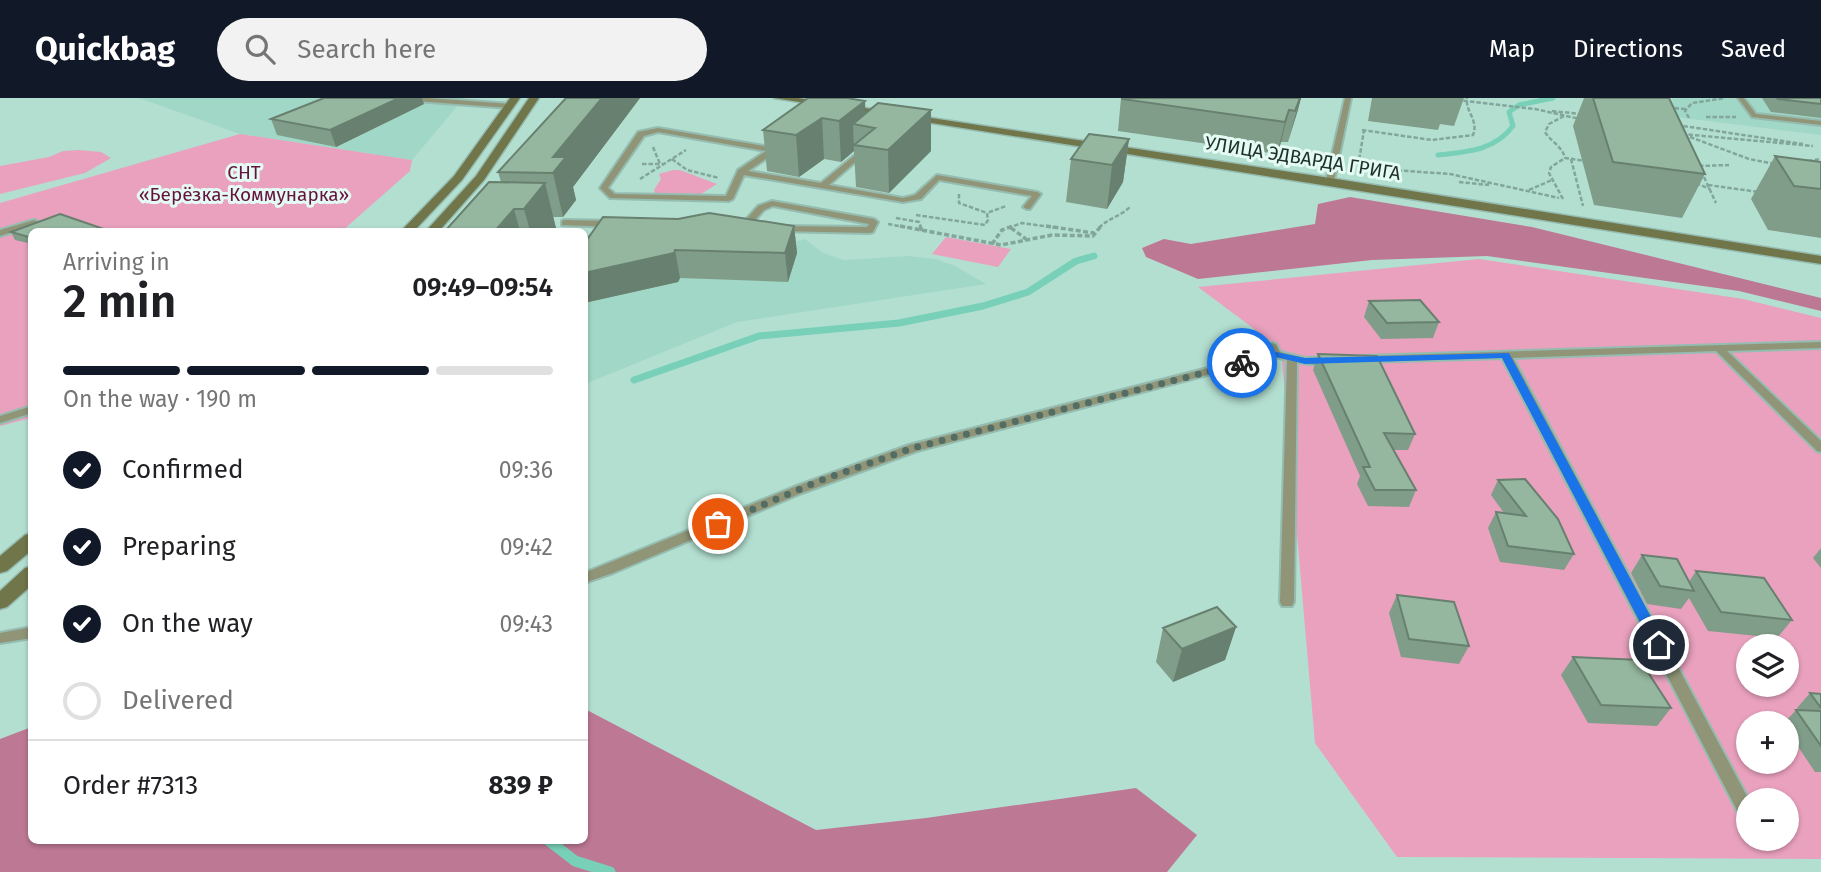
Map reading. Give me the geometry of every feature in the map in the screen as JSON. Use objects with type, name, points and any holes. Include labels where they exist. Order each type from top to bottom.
[{"type":"street","points":[[437,228],[449,220],[481,178],[534,98]]},
{"type":"street","name":"УЛИЦА ЭДВАРДА ГРИГА","points":[[779,98],[897,120],[1331,181],[1821,260]]},
{"type":"street","points":[[410,228],[457,178],[512,102]]},
{"type":"street","points":[[0,566],[28,542]]},
{"type":"street","points":[[0,602],[28,577]]},
{"type":"lane","points":[[402,98],[512,102]]},
{"type":"lane","points":[[1331,181],[1348,98]]},
{"type":"lane","points":[[1741,98],[1754,116],[1821,123]]},
{"type":"lane","points":[[658,131],[773,150],[741,172],[729,198],[613,196],[604,188],[641,134],[658,131]]},
{"type":"lane","points":[[823,186],[876,139]]},
{"type":"lane","points":[[741,172],[906,199],[918,197],[937,177],[1037,194],[1027,206]]},
{"type":"lane","points":[[744,228],[761,208],[772,203],[874,222],[870,230],[772,228]]},
{"type":"lane","points":[[0,233],[34,223]]},
{"type":"lane","points":[[553,223],[566,227],[620,225]]},
{"type":"lane","points":[[730,227],[758,228]]},
{"type":"lane","points":[[1358,359],[1821,345]]},
{"type":"lane","points":[[1718,348],[1821,448]]},
{"type":"lane","points":[[588,577],[819,481],[913,448],[1274,350],[1305,361],[1345,360]]},
{"type":"lane","points":[[1506,355],[1736,792]]},
{"type":"lane","points":[[1287,602],[1292,358]]},
{"type":"lane","points":[[0,420],[28,410]]},
{"type":"lane","points":[[0,638],[28,633]]},
{"type":"path","points":[[1660,108],[1686,110],[1693,103],[1725,98]]},
{"type":"path","points":[[1452,100],[1590,116]]},
{"type":"path","points":[[1467,100],[1476,127],[1473,135],[1463,139],[1430,139],[1362,130],[1358,167],[1450,174],[1565,200],[1552,180],[1551,167],[1566,158],[1597,162]]},
{"type":"path","points":[[1535,109],[1583,119]]},
{"type":"path","points":[[1686,110],[1689,118]]},
{"type":"path","points":[[1564,116],[1551,122],[1545,132],[1549,139],[1563,150],[1566,158]]},
{"type":"path","points":[[1706,117],[1754,116]]},
{"type":"path","points":[[1693,127],[1680,126],[1673,123],[1821,148]]},
{"type":"path","points":[[1680,126],[1689,145]]},
{"type":"path","points":[[1673,133],[1813,146]]},
{"type":"path","points":[[1684,134],[1749,159],[1785,164]]},
{"type":"path","points":[[605,186],[642,178],[704,138]]},
{"type":"path","points":[[1694,156],[1716,203]]},
{"type":"path","points":[[672,159],[687,170],[737,182]]},
{"type":"path","points":[[1571,159],[1579,205]]},
{"type":"path","points":[[1798,163],[1821,159]]},
{"type":"path","points":[[1699,166],[1729,165]]},
{"type":"path","points":[[1393,170],[1442,180]]},
{"type":"path","points":[[1693,175],[1704,177]]},
{"type":"path","points":[[1685,178],[1709,187],[1771,193]]},
{"type":"path","points":[[1529,191],[1552,180]]},
{"type":"path","points":[[1452,181],[1500,185]]},
{"type":"path","points":[[906,199],[908,210],[920,217],[985,225],[989,220],[987,213],[1010,204]]},
{"type":"path","points":[[874,222],[1001,245],[1052,235],[1093,236],[1105,221],[1120,217],[1131,206]]},
{"type":"path","points":[[919,222],[922,231]]},
{"type":"path","points":[[992,244],[1002,230],[1022,223],[1095,233]]},
{"type":"path","points":[[1010,228],[1027,240]]},
{"type":"shaded area","points":[[139,98],[464,98],[412,160],[240,134]]},
{"type":"shaded area","points":[[1672,98],[1820,98],[1821,135],[1676,117]]},
{"type":"shaded area","points":[[1350,197],[1532,227],[1821,298],[1821,311],[1739,291],[1487,256],[1372,260],[1198,279],[1146,257],[1142,248],[1164,239],[1191,244],[1315,224],[1318,204]]},
{"type":"shaded area","points":[[594,230],[787,244],[805,239],[823,253],[844,260],[908,256],[936,259],[955,266],[986,284],[737,322],[588,383],[588,234]]},
{"type":"shaded area","points":[[588,711],[816,830],[926,818],[1136,788],[1197,835],[1167,872],[0,872],[0,739],[28,728],[28,844],[588,844]]},
{"type":"green space","name":"СНТ «Берёзка-Коммунарка»","points":[[240,134],[412,160],[410,171],[345,228],[28,228],[28,419],[0,426],[0,203]]},
{"type":"green space","points":[[63,151],[101,152],[111,158],[85,173],[0,194],[0,166],[49,157]]},
{"type":"green space","points":[[680,170],[717,184],[701,194],[655,193],[654,190],[661,179],[659,174]]},
{"type":"green space","points":[[946,237],[1011,249],[998,267],[932,254]]},
{"type":"green space","points":[[1479,259],[1743,299],[1821,318],[1821,859],[1397,857],[1315,743],[1281,349],[1198,287]]},
{"type":"building","points":[[324,98],[399,98],[330,130],[271,119]]},
{"type":"building","points":[[566,98],[602,98],[553,157],[566,157],[553,173],[498,172]]},
{"type":"building","points":[[808,98],[865,101],[839,121],[822,118],[796,135],[763,130]]},
{"type":"building","points":[[1122,98],[1300,98],[1295,111],[1289,110],[1285,122]]},
{"type":"building","points":[[1593,98],[1669,98],[1705,174],[1613,162]]},
{"type":"building","points":[[1821,98],[1821,104],[1778,99]]},
{"type":"building","points":[[878,103],[931,110],[888,150],[854,145],[875,128],[853,124]]},
{"type":"building","points":[[1089,134],[1129,139],[1112,165],[1071,159]]},
{"type":"building","points":[[1775,156],[1821,162],[1821,189],[1794,186]]},
{"type":"building","points":[[489,182],[545,183],[524,209],[514,209],[498,228],[448,228]]},
{"type":"building","points":[[709,213],[794,226],[785,253],[675,250],[674,253],[588,272],[588,238],[603,217],[678,219]]},
{"type":"building","points":[[60,214],[101,228],[28,228],[28,237],[11,232]]},
{"type":"building","points":[[1420,300],[1439,322],[1387,323],[1369,301]]},
{"type":"building","points":[[1318,354],[1377,356],[1415,434],[1384,433],[1416,490],[1375,490],[1363,467],[1370,467]]},
{"type":"building","points":[[1525,479],[1558,519],[1574,554],[1508,546],[1496,512],[1526,516],[1498,480]]},
{"type":"building","points":[[1642,555],[1677,559],[1694,591],[1660,586]]},
{"type":"building","points":[[1696,571],[1764,578],[1792,620],[1721,612]]},
{"type":"building","points":[[1397,595],[1454,602],[1469,646],[1409,639]]},
{"type":"building","points":[[1217,607],[1236,627],[1182,649],[1163,628]]},
{"type":"building","points":[[1573,657],[1640,660],[1671,708],[1601,705]]},
{"type":"building","points":[[1810,693],[1821,694],[1821,708]]},
{"type":"building","points":[[1796,710],[1821,711],[1821,746],[1799,711]]},
{"type":"waterway","points":[[1438,155],[1489,145],[1513,126],[1509,112],[1519,105],[1553,98]]},
{"type":"waterway","points":[[634,380],[759,336],[899,323],[983,306],[1028,292],[1076,261],[1094,256]]},
{"type":"waterway","points":[[553,844],[575,861],[610,872]]},
{"type":"way so far","points":[[718,524],[819,481],[913,448],[1242,363]]},
{"type":"route","points":[[1242,363],[1276,355],[1305,361],[1506,355],[1659,645]]}]
